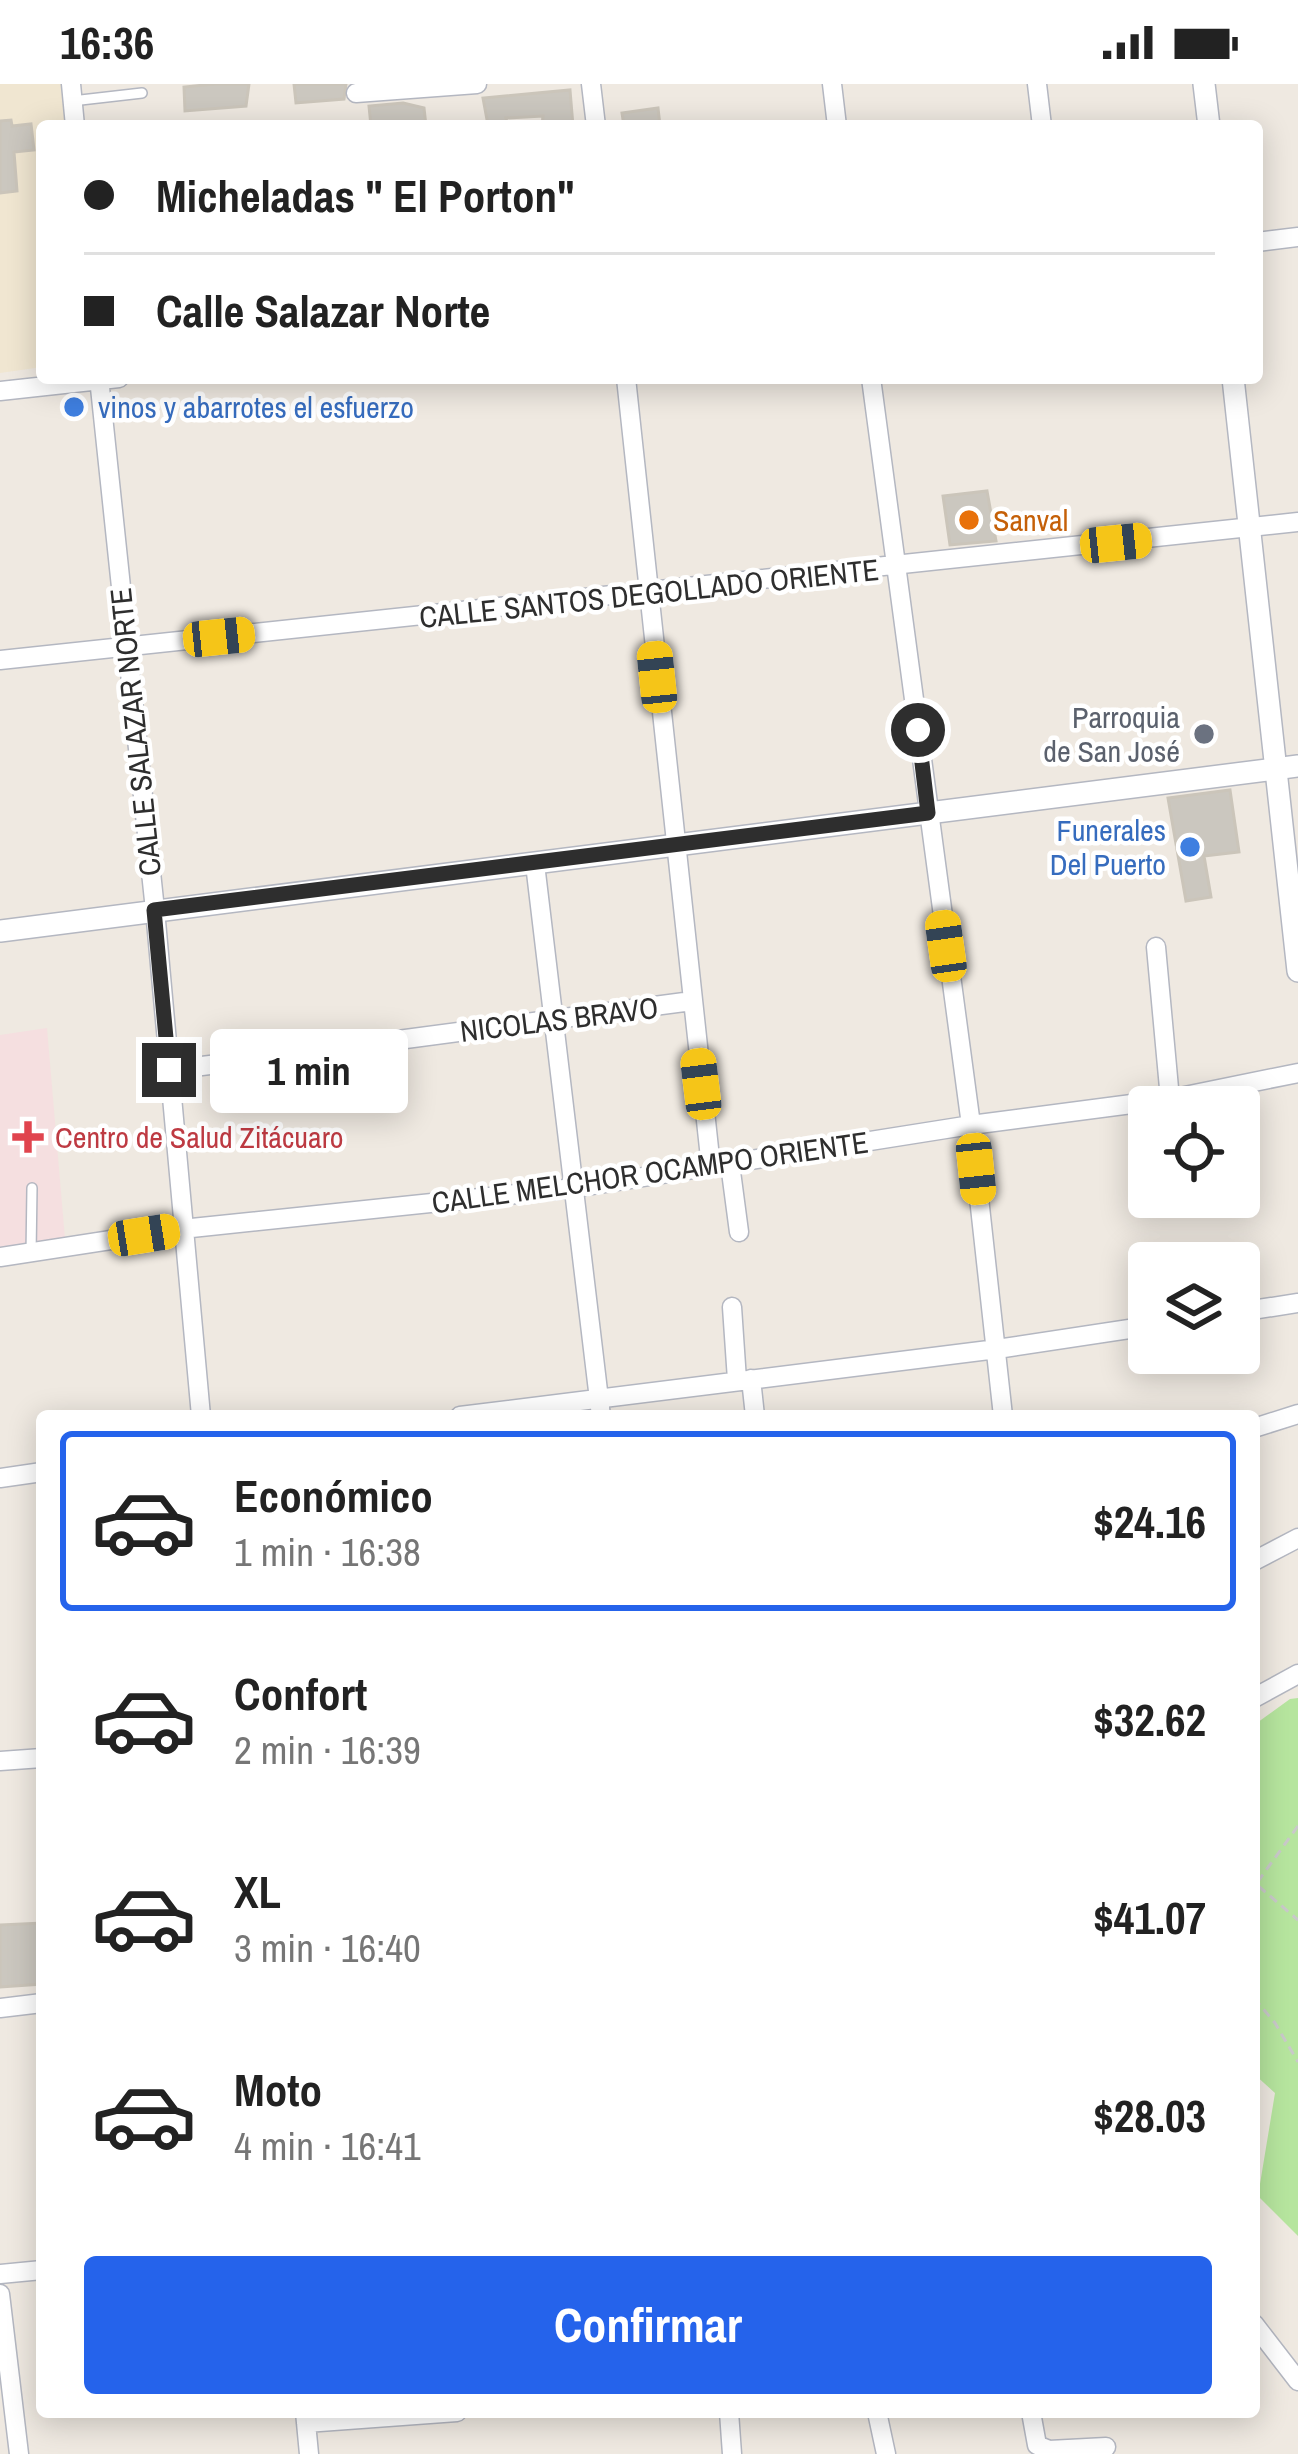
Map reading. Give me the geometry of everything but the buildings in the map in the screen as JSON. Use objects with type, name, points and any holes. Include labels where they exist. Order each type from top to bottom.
[{"type":"street","points":[[356,93],[477,84]]},
{"type":"street","points":[[591,84],[595,120]]},
{"type":"street","points":[[832,84],[836,120]]},
{"type":"street","points":[[1037,84],[1041,120]]},
{"type":"street","points":[[1204,84],[1208,120]]},
{"type":"street","points":[[1263,241],[1298,238]]},
{"type":"street","points":[[0,391],[62,384]]},
{"type":"street","name":"CALLE SALAZAR NORTE","points":[[106,384],[124,646],[200,1410]]},
{"type":"street","points":[[627,384],[692,1001],[720,1166],[740,1232]]},
{"type":"street","points":[[872,384],[971,1124],[1003,1410]]},
{"type":"street","points":[[1234,384],[1247,528],[1287,768],[1298,971]]},
{"type":"street","name":"CALLE SANTOS DEGOLLADO ORIENTE","points":[[0,660],[1298,522]]},
{"type":"street","points":[[0,931],[1287,768]]},
{"type":"street","points":[[536,864],[600,1406]]},
{"type":"street","points":[[1156,947],[1169,1086]]},
{"type":"street","name":"NICOLAS BRAVO","points":[[376,1076],[398,1040],[692,1001]]},
{"type":"street","points":[[169,1070],[317,1052]]},
{"type":"street","name":"CALLE MELCHOR OCAMPO ORIENTE","points":[[1234,1086],[1298,1073]]},
{"type":"street","name":"CALLE MELCHOR OCAMPO ORIENTE","points":[[0,1257],[182,1229],[574,1188],[971,1124],[1128,1104]]},
{"type":"street","points":[[1260,1309],[1298,1303]]},
{"type":"street","points":[[732,1307],[753,1410]]},
{"type":"street","points":[[544,1410],[600,1406],[744,1380],[1128,1329]]},
{"type":"street","points":[[1260,1426],[1298,1414]]},
{"type":"street","points":[[0,1478],[36,1473]]},
{"type":"street","points":[[1260,1558],[1298,1538]]},
{"type":"street","points":[[1260,1695],[1298,1674]]},
{"type":"street","points":[[0,1761],[36,1758]]},
{"type":"street","points":[[0,2008],[36,2004]]},
{"type":"street","points":[[0,2274],[36,2271]]},
{"type":"street","points":[[0,2294],[19,2454]]},
{"type":"street","points":[[1260,2335],[1298,2381]]},
{"type":"street","points":[[306,2418],[309,2454]]},
{"type":"street","points":[[729,2418],[732,2454]]},
{"type":"street","points":[[879,2418],[886,2454]]},
{"type":"street","points":[[1032,2418],[1037,2445],[1049,2450],[1106,2447]]},
{"type":"lane","points":[[72,93],[142,93]]},
{"type":"lane","points":[[31,1253],[32,1188]]},
{"type":"path","points":[[1260,1878],[1298,1826]]},
{"type":"path","points":[[1260,1887],[1298,1920]]},
{"type":"path","points":[[1260,2005],[1298,2062]]},
{"type":"shaded area","points":[[0,84],[64,84],[68,120],[36,120],[36,368],[0,373]]},
{"type":"shaded area","name":"Centro de Salud Zitácuaro","points":[[47,1028],[65,1239],[0,1248],[0,1035]]},
{"type":"green space","points":[[1298,1698],[1298,2236],[1260,2198],[1275,2093],[1260,2079],[1260,1721]]},
{"type":"place","name":"vinos y abarrotes el esfuerzo","points":[[74,407]]},
{"type":"place","name":"Sanval","points":[[969,520]]},
{"type":"place","name":"Parroquia de San José","points":[[1204,734]]},
{"type":"place","name":"Funerales Del Puerto","points":[[1190,847]]},
{"type":"place","name":"Centro de Salud Zitácuaro","points":[[28,1137]]},
{"type":"route","points":[[169,1070],[154,910],[928,813],[918,730]]}]
